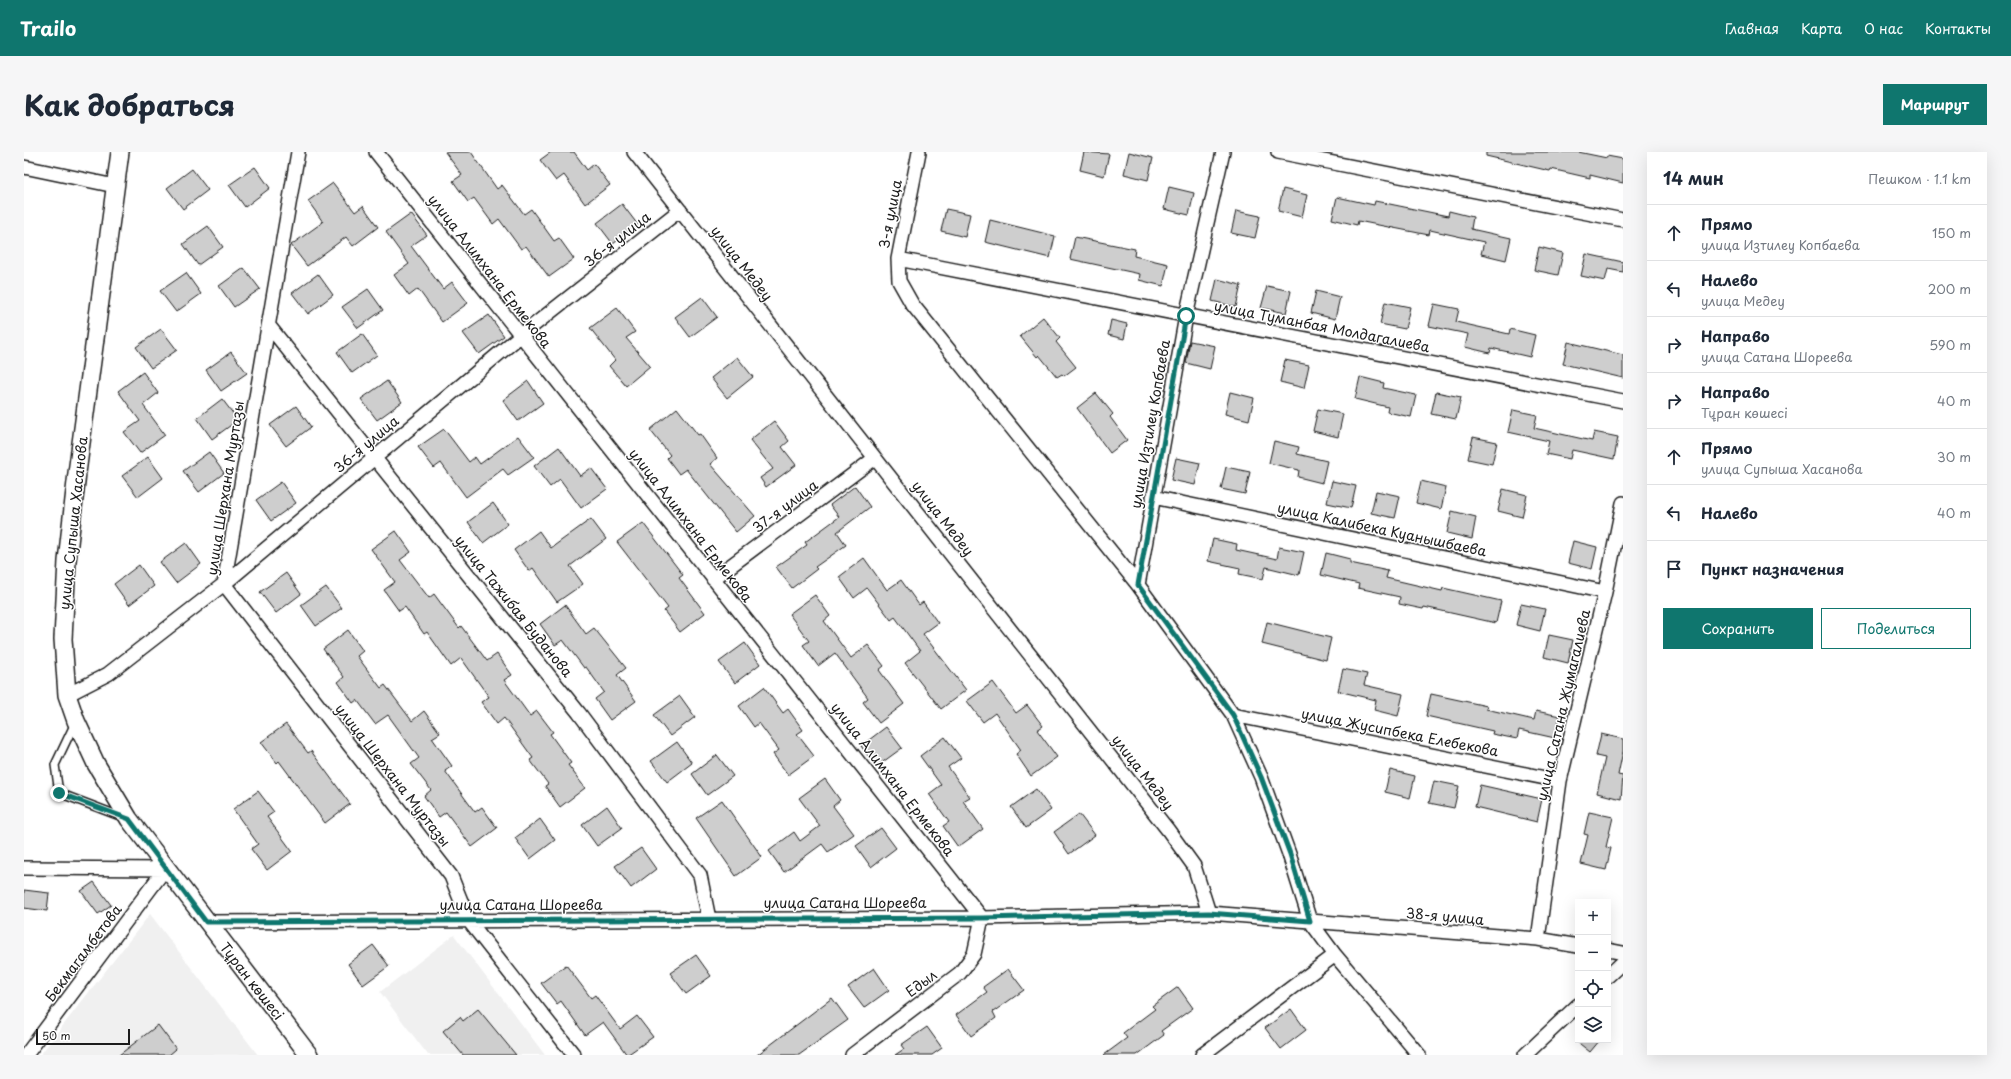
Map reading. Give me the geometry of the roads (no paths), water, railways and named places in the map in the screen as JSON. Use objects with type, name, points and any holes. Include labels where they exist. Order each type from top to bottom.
[{"type":"street","name":"улица Супыша Хасанова","points":[[120,152],[76,473],[67,561],[63,639],[67,695],[76,721],[96,764],[129,819],[165,869]]},
{"type":"street","name":"улица Шерхана Муртазы","points":[[298,152],[224,584],[451,876],[469,921],[574,1055]]},
{"type":"street","name":"улица Алимхана Ермекова","points":[[376,152],[520,336],[982,918]]},
{"type":"street","name":"улица Медеу","points":[[634,152],[1168,830],[1194,866],[1209,913]]},
{"type":"street","name":"3-я улица","points":[[898,259],[918,152]]},
{"type":"street","name":"улица Изтилеу Копбаева","points":[[1138,585],[1186,316],[1223,152]]},
{"type":"street","points":[[1278,152],[1623,220]]},
{"type":"street","points":[[24,167],[115,186]]},
{"type":"street","name":"36-я улица","points":[[67,695],[108,674],[224,584],[520,336],[680,210]]},
{"type":"street","points":[[898,259],[899,281],[912,304],[1138,585],[1233,715],[1264,784],[1290,854],[1310,921],[1335,954],[1419,1055]]},
{"type":"street","name":"улица Туманбая Молдагалиева","points":[[898,259],[1623,401]]},
{"type":"street","name":"улица Тажибая Буданова","points":[[269,326],[579,713],[700,875],[709,919]]},
{"type":"street","name":"37-я улица","points":[[713,579],[875,458]]},
{"type":"street","name":"улица Калибека Куанышбаева","points":[[1153,497],[1605,592]]},
{"type":"street","name":"улица Сатана Жумагалиева","points":[[1538,940],[1560,781],[1605,592],[1623,503]]},
{"type":"street","name":"улица Жусипбека Елебекова","points":[[1233,715],[1560,781]]},
{"type":"street","points":[[24,868],[165,869]]},
{"type":"street","name":"Тұран көшесі","points":[[165,869],[309,1055]]},
{"type":"street","name":"Бекмагамбетова","points":[[26,1055],[165,869]]},
{"type":"street","name":"улица Сатана Шореева","points":[[206,922],[982,918],[1209,913],[1310,921]]},
{"type":"street","name":"Едыл","points":[[852,1055],[960,973],[974,954],[982,918]]},
{"type":"street","name":"38-я улица","points":[[1310,921],[1538,940],[1575,946]]},
{"type":"street","points":[[1611,951],[1623,953]]},
{"type":"street","points":[[1202,1055],[1335,954]]},
{"type":"street","points":[[1611,973],[1623,962]]},
{"type":"street","points":[[1525,1055],[1576,1007]]},
{"type":"lane","points":[[76,721],[55,765],[59,793],[129,819]]}]
